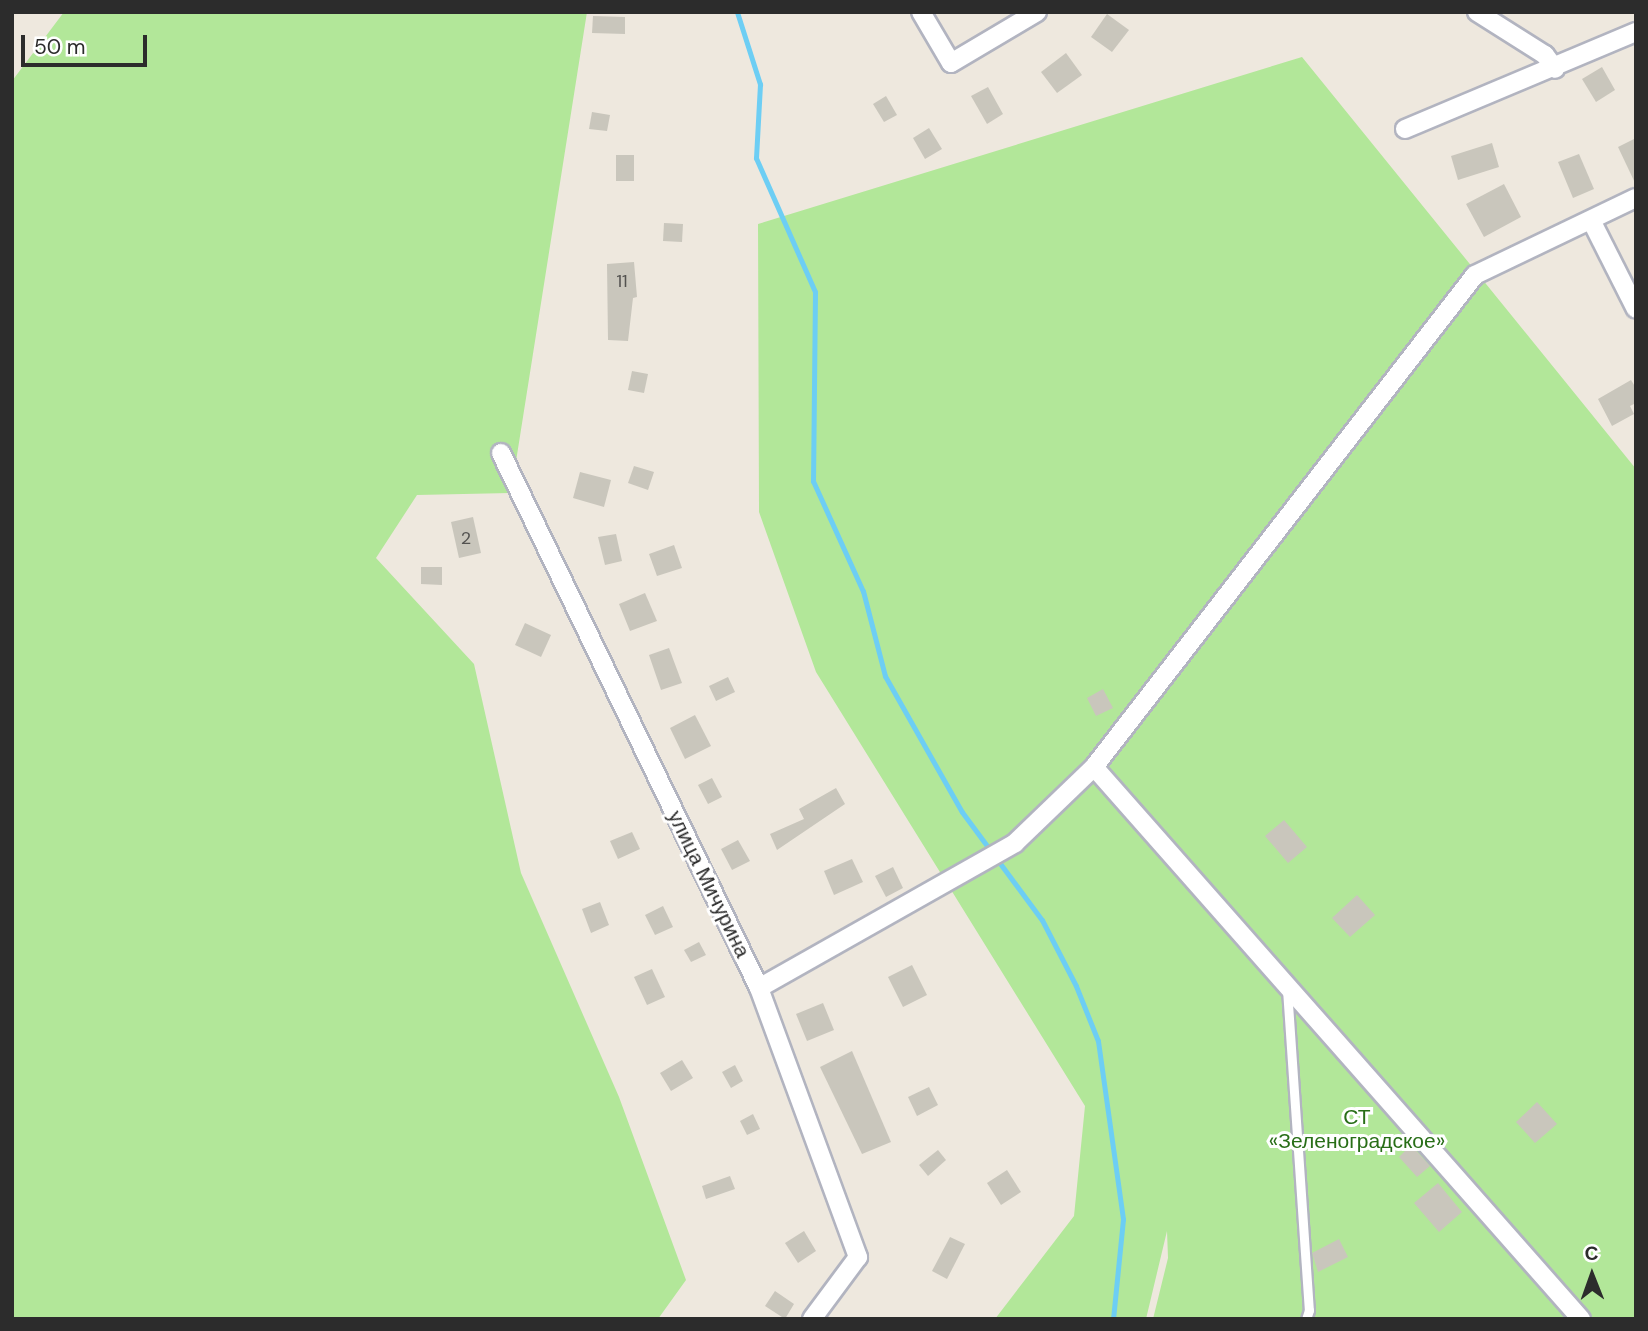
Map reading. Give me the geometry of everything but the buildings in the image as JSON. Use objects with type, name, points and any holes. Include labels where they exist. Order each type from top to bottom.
[{"type":"street","points":[[921,12],[951,63],[1037,12]]},
{"type":"street","points":[[1477,12],[1545,55],[1555,69]]},
{"type":"street","points":[[1405,129],[1555,69],[1636,32]]},
{"type":"street","points":[[759,988],[1015,843],[1094,767],[1475,275],[1592,222],[1636,198]]},
{"type":"street","points":[[1592,222],[1636,309]]},
{"type":"street","name":"улица Мичурина","points":[[501,453],[759,988],[858,1257],[812,1319]]},
{"type":"street","points":[[1094,767],[1581,1319]]},
{"type":"lane","points":[[1287,985],[1307,1314],[1315,1319]]},
{"type":"green space","points":[[64,12],[587,12],[511,493],[417,495],[376,558],[474,664],[521,873],[619,1097],[686,1280],[658,1319],[12,1319],[12,81]]},
{"type":"green space","name":"СТ «Зеленоградское»","points":[[1302,57],[1636,469],[1636,1319],[1153,1319],[1168,1258],[1167,1231],[1146,1319],[995,1319],[1074,1216],[1085,1106],[816,672],[759,512],[758,224]]},
{"type":"waterway","points":[[737,12],[760,84],[756,158],[815,292],[813,481],[863,591],[885,676],[962,812],[1042,920],[1076,986],[1098,1041],[1123,1219],[1113,1319]]}]
